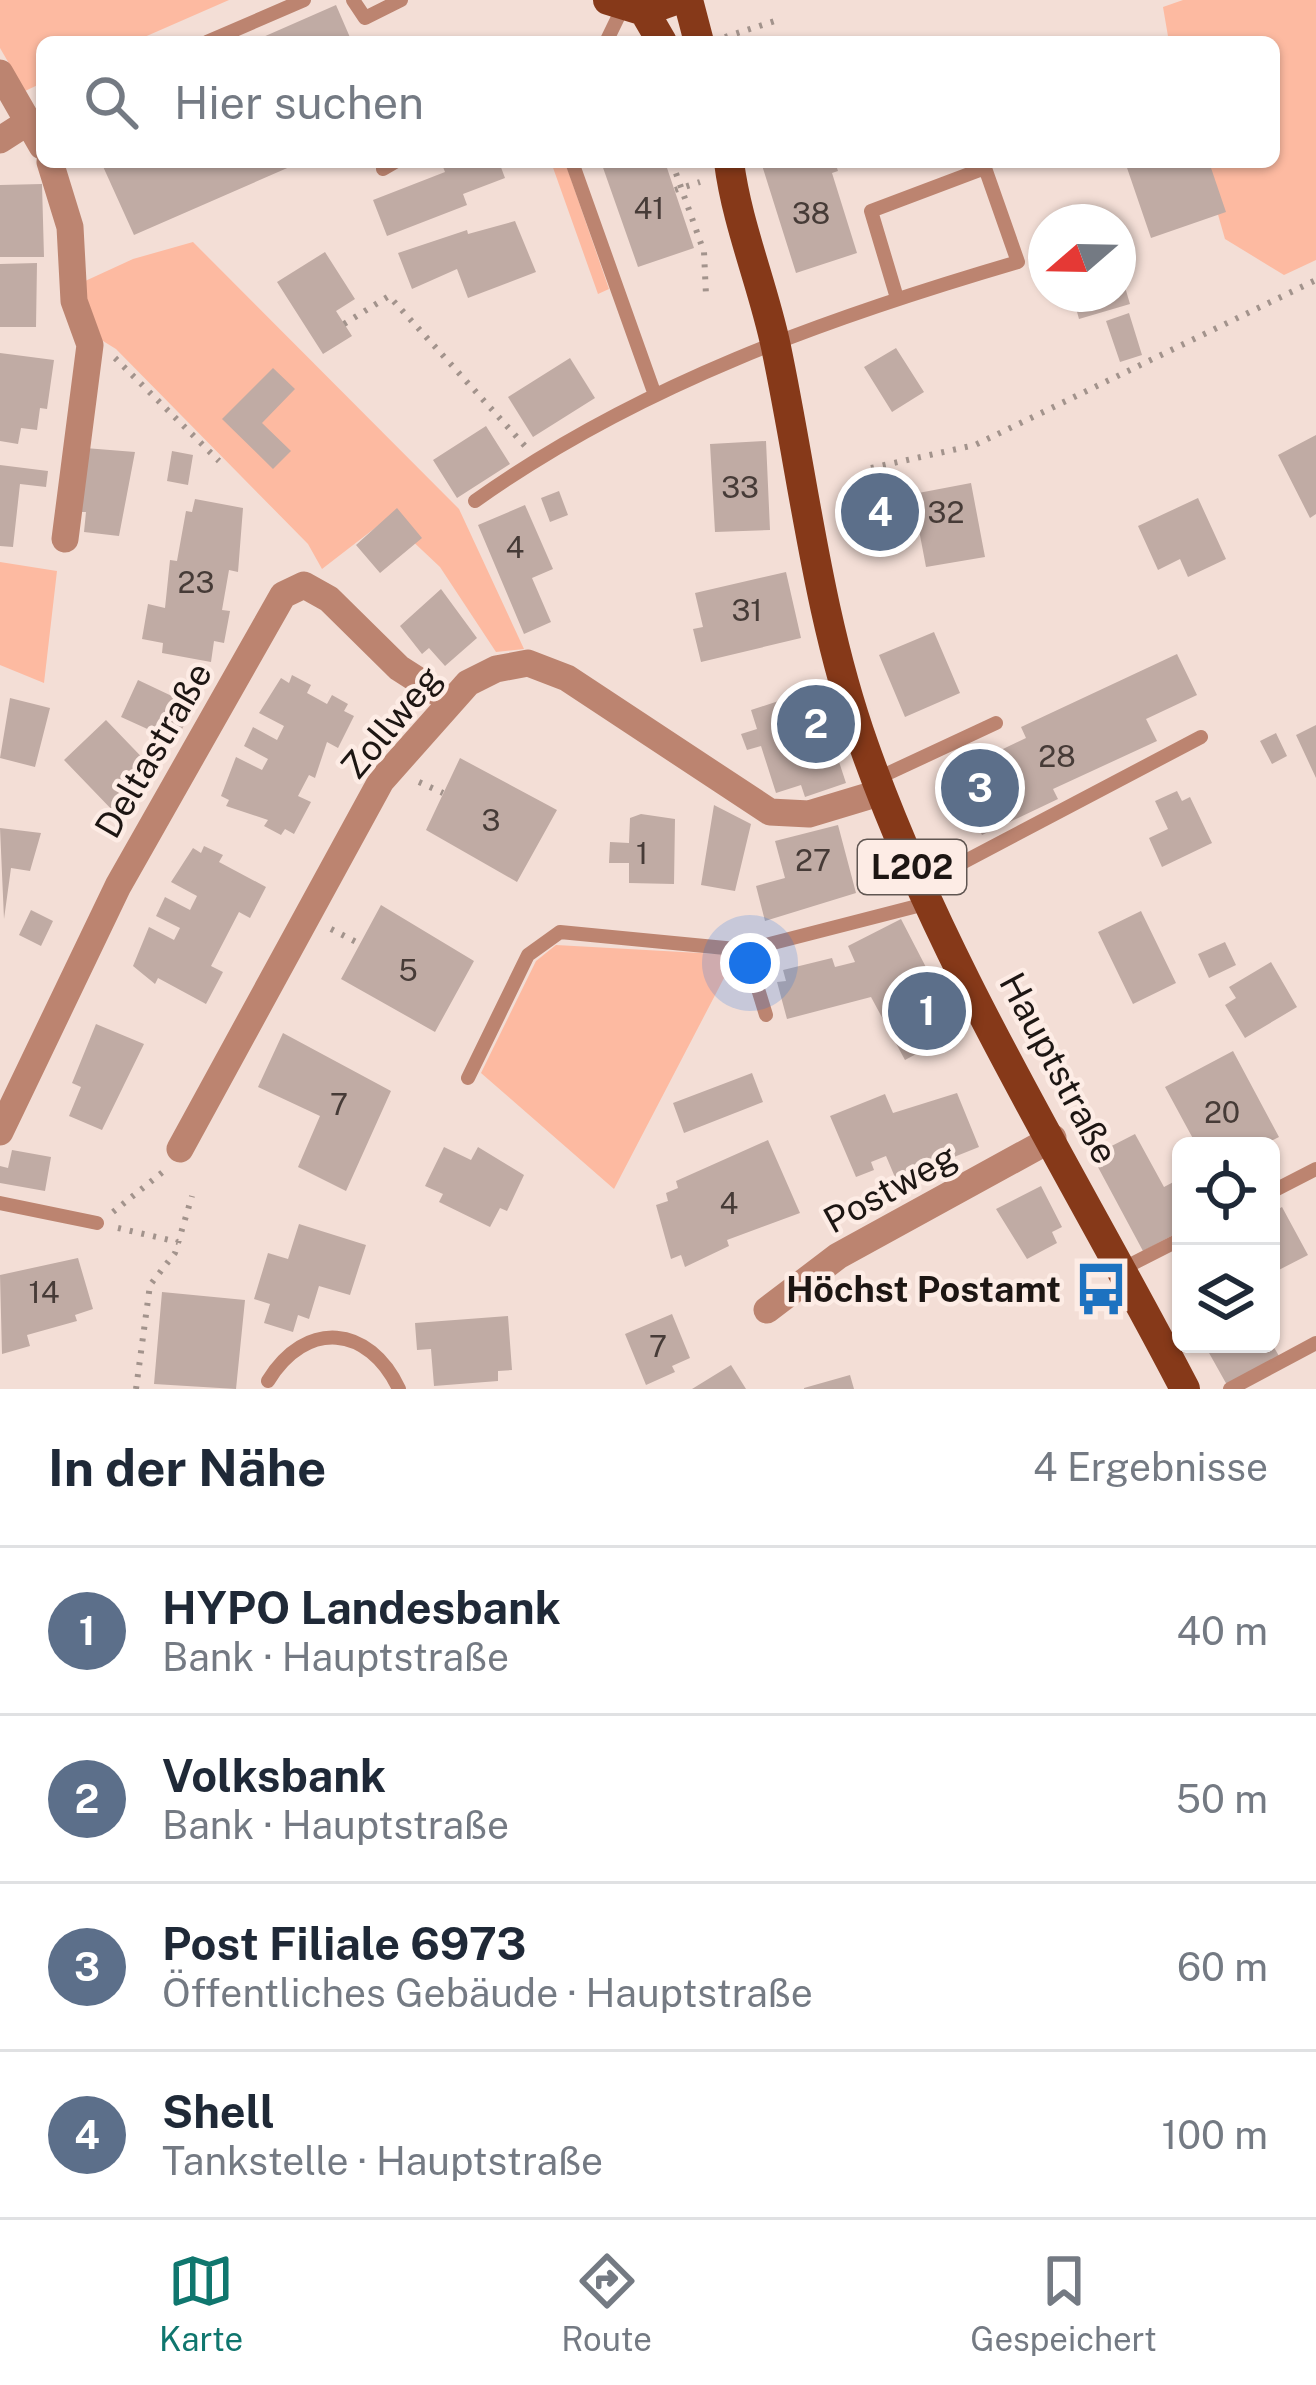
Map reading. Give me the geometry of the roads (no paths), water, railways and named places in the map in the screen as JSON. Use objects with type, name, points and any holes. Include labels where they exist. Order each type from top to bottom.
[{"type":"main road","points":[[625,6],[675,0]]},
{"type":"main road","points":[[688,0],[697,36]]},
{"type":"main road","points":[[625,6],[656,36]]},
{"type":"main road","name":"Hauptstraße","points":[[708,172],[731,175],[775,344],[825,608],[879,785],[925,894],[1185,1389]]},
{"type":"street","points":[[0,74],[35,134],[0,140]]},
{"type":"street","points":[[52,168],[70,227],[74,302],[90,345],[65,539]]},
{"type":"street","name":"Deltastraße","points":[[0,1132],[106,907],[284,595],[304,585],[329,598],[399,668],[448,700]]},
{"type":"street","name":"Zollweg","points":[[180,1149],[381,782],[448,700],[496,669],[528,663],[568,679],[770,812],[808,814],[879,785]]},
{"type":"street","name":"Postweg","points":[[767,1310],[838,1256],[1053,1138]]},
{"type":"lane","points":[[221,36],[304,0]]},
{"type":"lane","points":[[353,0],[365,18],[401,0]]},
{"type":"lane","points":[[609,36],[625,6]]},
{"type":"lane","points":[[574,168],[656,395]]},
{"type":"lane","points":[[475,500],[536,458],[656,395],[897,298],[1018,262],[985,168],[871,212],[897,298]]},
{"type":"lane","points":[[879,785],[997,724]]},
{"type":"lane","points":[[467,1078],[528,955],[560,932],[746,950],[925,894],[1201,737]]},
{"type":"lane","points":[[746,950],[766,1015]]},
{"type":"lane","points":[[1280,1187],[1316,1169]]},
{"type":"lane","points":[[0,1203],[97,1223]]},
{"type":"lane","points":[[1122,1269],[1172,1244]]},
{"type":"lane","points":[[268,1381],[283,1357],[306,1342],[331,1338],[363,1342],[386,1361],[399,1389]]},
{"type":"lane","points":[[1230,1389],[1316,1343]]},
{"type":"place","name":"Shell","points":[[880,512]]},
{"type":"place","name":"Volksbank","points":[[816,724]]},
{"type":"place","name":"Post Filiale 6973","points":[[980,788]]},
{"type":"place","name":"HYPO Landesbank","points":[[927,1011]]},
{"type":"place","name":"Höchst Postamt","points":[[1101,1289]]}]
